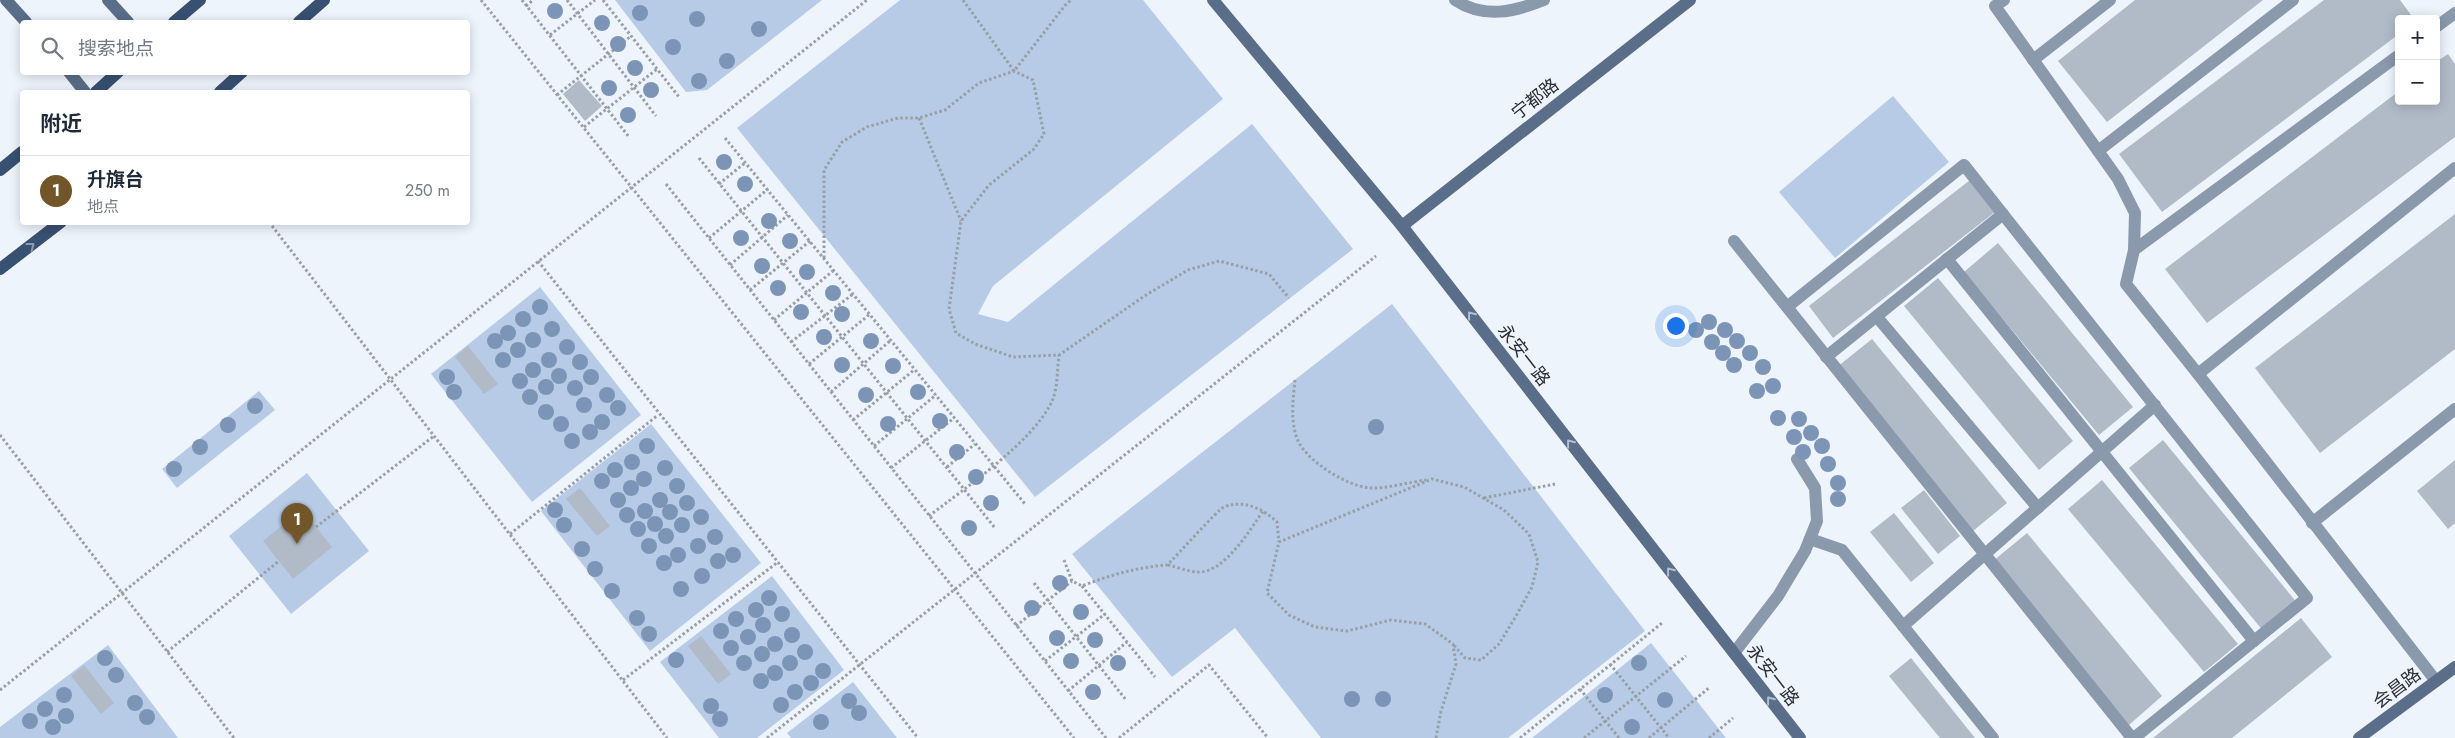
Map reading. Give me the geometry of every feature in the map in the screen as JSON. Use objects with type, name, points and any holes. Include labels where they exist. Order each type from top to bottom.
[{"type":"main road","points":[[176,20],[200,0]]},
{"type":"main road","points":[[300,20],[324,0]]},
{"type":"main road","points":[[98,90],[115,75]]},
{"type":"main road","points":[[222,90],[239,75]]},
{"type":"main road","points":[[0,170],[20,154]]},
{"type":"main road","points":[[0,269],[57,225]]},
{"type":"street","points":[[6,0],[24,20]]},
{"type":"street","points":[[126,0],[112,4],[126,20]]},
{"type":"street","name":"永安一路","points":[[1213,0],[1402,226],[1800,738]]},
{"type":"street","name":"宁都路","points":[[1402,226],[1690,0]]},
{"type":"street","points":[[71,75],[83,90]]},
{"type":"street","name":"会昌路","points":[[2359,738],[2455,666]]},
{"type":"lane","points":[[1455,0],[1465,6],[1490,13],[1519,10],[1544,0]]},
{"type":"lane","points":[[2004,0],[1995,6],[2118,180],[2135,213],[2134,250],[2126,284],[2436,681]]},
{"type":"lane","points":[[2033,60],[2110,0]]},
{"type":"lane","points":[[2098,151],[2293,0]]},
{"type":"lane","points":[[2440,24],[2455,13]]},
{"type":"lane","points":[[2134,250],[2395,58]]},
{"type":"lane","points":[[1734,240],[1826,357],[1984,555],[2133,738],[2307,598],[1964,165],[1787,307]]},
{"type":"lane","points":[[2198,374],[2455,168]]},
{"type":"lane","points":[[1826,357],[2003,214]]},
{"type":"lane","points":[[1947,259],[2254,641]]},
{"type":"lane","points":[[1877,317],[2038,508]]},
{"type":"lane","points":[[1903,626],[2155,405]]},
{"type":"lane","points":[[2312,523],[2455,409]]},
{"type":"lane","points":[[1734,653],[1778,596],[1805,552],[1817,521],[1815,488],[1797,459]]},
{"type":"lane","points":[[1810,539],[1842,550],[1993,738]]},
{"type":"path","points":[[481,0],[1074,738]]},
{"type":"path","points":[[522,0],[629,137]]},
{"type":"path","points":[[526,6],[533,0]]},
{"type":"path","points":[[567,0],[656,116]]},
{"type":"path","points":[[550,35],[595,0]]},
{"type":"path","points":[[603,0],[679,97]]},
{"type":"path","points":[[0,690],[867,0]]},
{"type":"path","points":[[961,221],[989,185],[1033,150],[1044,134],[1033,80],[1014,71],[963,0]]},
{"type":"path","points":[[824,258],[824,170],[842,142],[867,127],[898,118],[919,118],[945,110],[979,83],[1014,71],[1067,3],[1072,0]]},
{"type":"path","points":[[557,95],[632,36]]},
{"type":"path","points":[[584,128],[658,69]]},
{"type":"path","points":[[919,118],[961,221],[949,309],[956,333],[975,344],[1013,357],[1059,356],[1146,295],[1188,270],[1219,261],[1269,274],[1289,298]]},
{"type":"path","points":[[725,138],[1024,504]]},
{"type":"path","points":[[699,158],[995,528]]},
{"type":"path","points":[[719,184],[746,162]]},
{"type":"path","points":[[666,184],[1106,738]]},
{"type":"path","points":[[709,238],[768,189]]},
{"type":"path","points":[[730,265],[788,215]]},
{"type":"path","points":[[271,225],[668,738]]},
{"type":"path","points":[[750,290],[810,241]]},
{"type":"path","points":[[767,738],[1376,256]]},
{"type":"path","points":[[538,261],[658,415],[918,738]]},
{"type":"path","points":[[774,320],[834,270]]},
{"type":"path","points":[[792,342],[853,294]]},
{"type":"path","points":[[809,364],[870,314]]},
{"type":"path","points":[[831,392],[891,340]]},
{"type":"path","points":[[929,516],[993,466],[1040,423],[1054,399],[1059,356]]},
{"type":"path","points":[[853,420],[914,370]]},
{"type":"path","points":[[1167,565],[1223,507],[1243,505],[1264,510],[1277,522],[1279,542],[1267,593],[1289,615],[1315,627],[1347,631],[1391,620],[1425,624],[1452,644],[1465,658],[1481,660],[1499,644],[1532,587],[1538,562],[1529,534],[1504,510],[1464,487],[1432,479],[1370,488],[1346,481],[1320,466],[1298,442],[1292,415],[1294,380]]},
{"type":"path","points":[[874,446],[936,395]]},
{"type":"path","points":[[510,534],[658,415]]},
{"type":"path","points":[[891,468],[954,418]]},
{"type":"path","points":[[0,435],[234,738]]},
{"type":"path","points":[[316,527],[434,436]]},
{"type":"path","points":[[947,467],[975,444]]},
{"type":"path","points":[[1279,542],[1432,479]]},
{"type":"path","points":[[1483,498],[1554,484]]},
{"type":"path","points":[[1082,586],[1108,576],[1139,568],[1167,565],[1198,572],[1214,569],[1229,556],[1264,510]]},
{"type":"path","points":[[1064,560],[1072,581],[1082,586],[1155,677]]},
{"type":"path","points":[[168,652],[279,561]]},
{"type":"path","points":[[623,680],[778,562]]},
{"type":"path","points":[[1016,626],[1072,581]]},
{"type":"path","points":[[1034,583],[1126,700]]},
{"type":"path","points":[[1045,661],[1105,614]]},
{"type":"path","points":[[1520,738],[1662,623]]},
{"type":"path","points":[[1068,691],[1127,642]]},
{"type":"path","points":[[1436,738],[1441,711],[1456,664],[1452,644]]},
{"type":"path","points":[[1584,738],[1686,656]]},
{"type":"path","points":[[1610,664],[1669,738]]},
{"type":"path","points":[[1119,738],[1209,665],[1268,738]]},
{"type":"path","points":[[1649,738],[1710,687]]},
{"type":"path","points":[[1580,689],[1618,738]]},
{"type":"path","points":[[1709,738],[1733,718]]},
{"type":"shaded area","points":[[615,0],[822,0],[707,90],[686,92]]},
{"type":"shaded area","points":[[900,0],[1143,0],[1223,99],[993,286],[978,314],[1008,322],[1252,124],[1353,249],[1035,497],[737,128]]},
{"type":"shaded area","points":[[1893,96],[1949,162],[1835,258],[1779,192]]},
{"type":"shaded area","points":[[540,287],[641,415],[532,502],[431,374]]},
{"type":"shaded area","points":[[1392,304],[1645,631],[1508,738],[1321,738],[1235,628],[1172,677],[1072,554]]},
{"type":"shaded area","points":[[259,391],[275,410],[177,488],[162,469]]},
{"type":"shaded area","points":[[651,424],[761,563],[650,651],[541,511]]},
{"type":"shaded area","points":[[307,473],[369,551],[291,614],[229,536]]},
{"type":"shaded area","points":[[772,576],[844,670],[757,738],[719,738],[660,662]]},
{"type":"shaded area","points":[[1651,643],[1726,738],[1532,738]]},
{"type":"shaded area","points":[[108,645],[178,738],[0,738],[0,727]]},
{"type":"shaded area","points":[[853,682],[897,738],[791,738],[787,733]]},
{"type":"building","points":[[2135,0],[2263,0],[2107,122],[2058,61]]},
{"type":"building","points":[[2324,0],[2400,0],[2411,15],[2395,15],[2395,37],[2162,212],[2119,154]]},
{"type":"building","points":[[2448,54],[2455,64],[2455,137],[2207,323],[2165,269],[2395,94],[2395,105],[2440,105],[2440,59]]},
{"type":"building","points":[[579,80],[602,106],[585,121],[563,94]]},
{"type":"building","points":[[1970,180],[1995,212],[1833,338],[1809,306]]},
{"type":"building","points":[[2455,214],[2455,349],[2320,453],[2255,368]]},
{"type":"building","points":[[1998,243],[2133,407],[2099,435],[1964,272]]},
{"type":"building","points":[[1938,278],[2073,441],[2039,470],[1904,306]]},
{"type":"building","points":[[1872,339],[2007,503],[1973,531],[1837,367]]},
{"type":"building","points":[[468,346],[498,384],[484,394],[455,357]]},
{"type":"building","points":[[2163,440],[2298,604],[2264,632],[2129,468]]},
{"type":"building","points":[[2455,460],[2455,523],[2448,529],[2417,491]]},
{"type":"building","points":[[2102,480],[2238,644],[2204,672],[2068,509]]},
{"type":"building","points":[[580,488],[610,526],[597,536],[566,499]]},
{"type":"building","points":[[1924,490],[1960,536],[1938,554],[1901,508]]},
{"type":"building","points":[[302,509],[332,547],[293,579],[263,541]]},
{"type":"building","points":[[1894,513],[1934,563],[1911,582],[1870,532]]},
{"type":"building","points":[[2027,533],[2162,696],[2129,725],[1993,561]]},
{"type":"building","points":[[2301,618],[2332,657],[2232,738],[2153,738]]},
{"type":"building","points":[[701,636],[731,674],[718,684],[688,646]]},
{"type":"building","points":[[1911,658],[1975,738],[1940,738],[1889,676]]},
{"type":"building","points":[[84,665],[114,703],[101,714],[71,676]]},
{"type":"place","name":"升旗台","points":[[297,544]]}]
